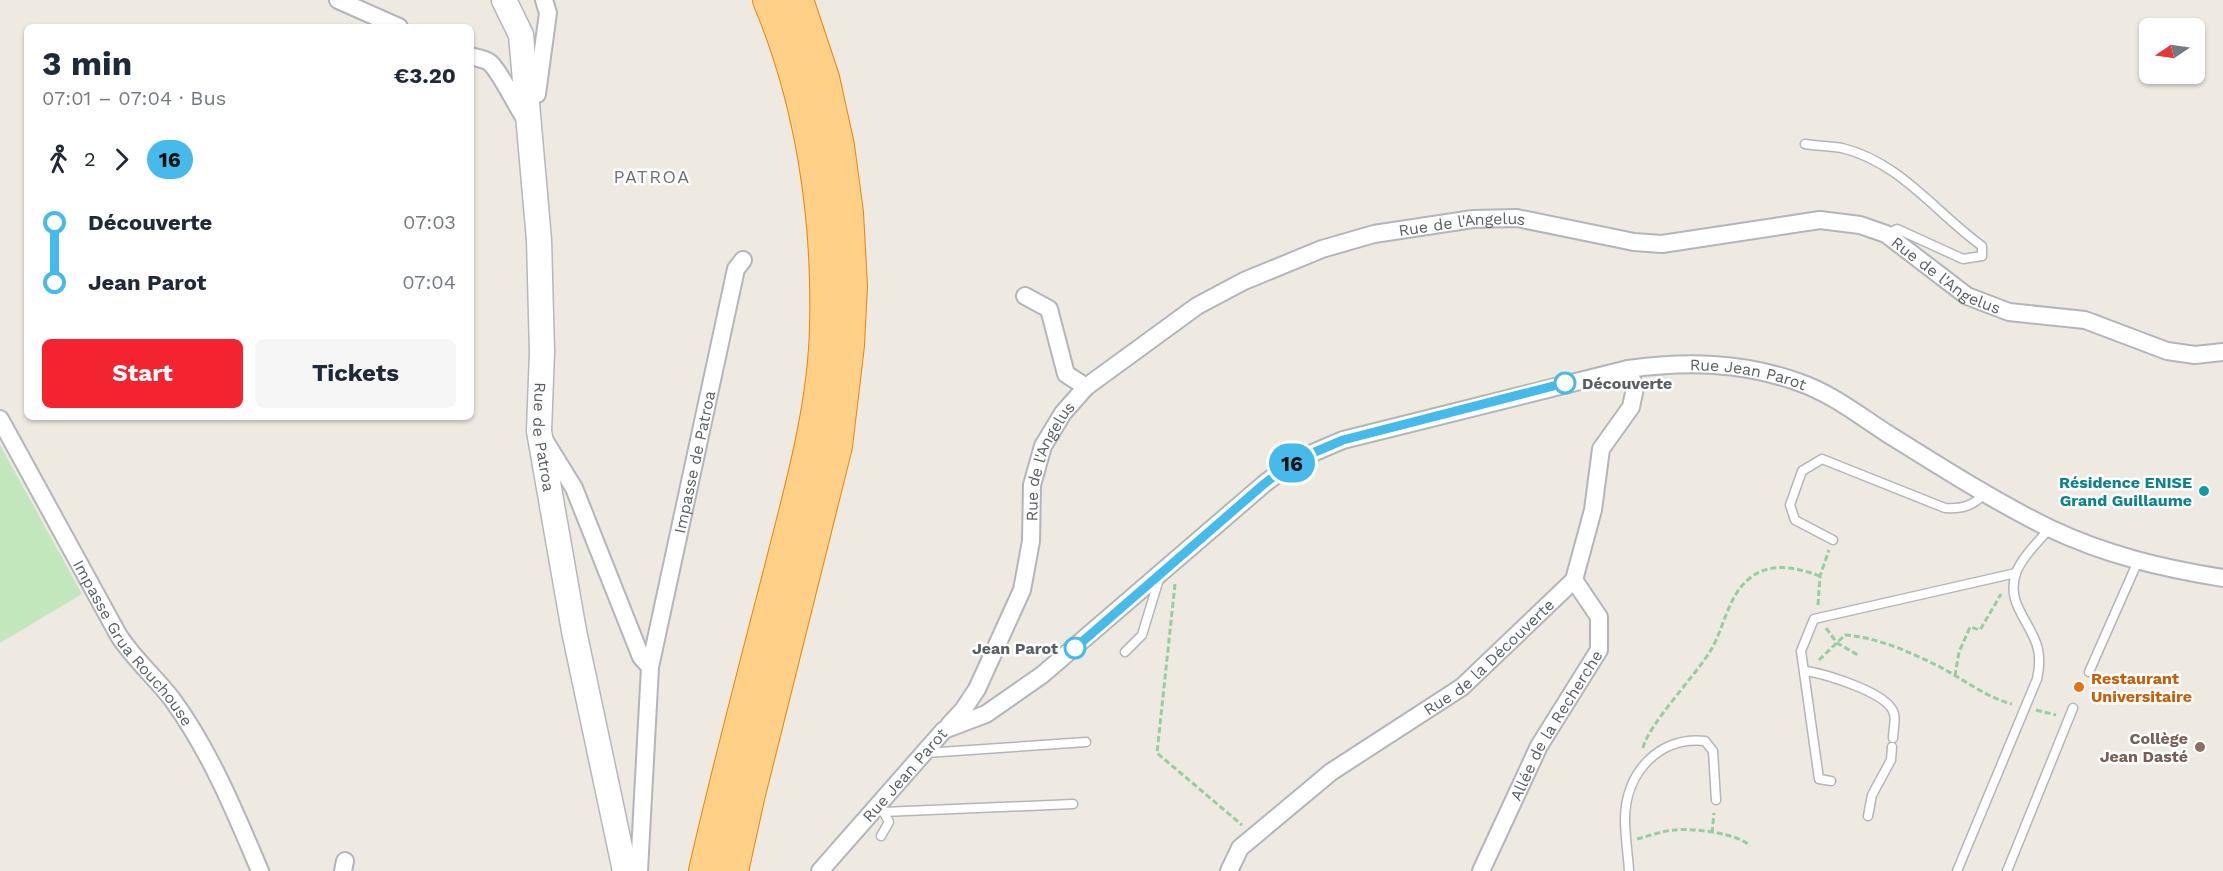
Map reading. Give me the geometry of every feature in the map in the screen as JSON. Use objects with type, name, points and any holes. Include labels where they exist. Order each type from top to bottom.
[{"type":"highway","points":[[705,871],[813,441],[826,329],[822,215],[813,153],[797,81],[769,0]]},
{"type":"highway","points":[[732,871],[748,798],[836,446],[848,345],[850,265],[838,146],[824,78],[797,0]]},
{"type":"street","points":[[338,0],[392,24]]},
{"type":"street","name":"Rue de Patroa","points":[[504,0],[521,35],[539,240],[542,352],[538,431],[574,631],[625,871]]},
{"type":"street","points":[[527,96],[537,94],[548,13],[544,0]]},
{"type":"street","points":[[474,57],[490,63],[500,74],[514,105],[529,125]]},
{"type":"street","name":"Rue de l'Angelus","points":[[944,730],[963,710],[977,689],[1022,590],[1031,541],[1032,485],[1043,446],[1064,413],[1086,387],[1197,306],[1244,281],[1322,249],[1411,227],[1473,219],[1517,218],[1634,242],[1662,244],[1820,219],[1860,225],[1886,234],[1967,296],[2009,312],[2085,320],[2167,351],[2195,355],[2223,352]]},
{"type":"street","name":"Impasse de Patroa","points":[[639,871],[650,668],[736,269],[743,260]]},
{"type":"street","points":[[1025,296],[1048,309],[1066,374],[1086,387]]},
{"type":"street","name":"Rue Jean Parot","points":[[820,871],[881,808],[923,753],[944,730],[986,714],[1029,685],[1160,576],[1264,484],[1294,461],[1343,440],[1556,385],[1628,369],[1670,363],[1711,363],[1759,370],[1800,382],[1840,403],[1985,493],[2050,528],[2138,561],[2223,578]]},
{"type":"street","points":[[1574,580],[1593,510],[1601,449],[1631,407],[1635,388],[1628,369]]},
{"type":"street","name":"Impasse Grua Rouchouse","points":[[0,419],[118,636],[134,659],[170,697],[190,726],[228,795],[260,871]]},
{"type":"street","points":[[538,431],[574,488],[641,657],[650,668]]},
{"type":"street","name":"Rue de la Découverte","points":[[1229,871],[1240,848],[1331,772],[1462,687],[1574,580]]},
{"type":"street","name":"Allée de la Recherche","points":[[1480,871],[1539,746],[1599,650],[1599,618],[1574,580]]},
{"type":"lane","points":[[1805,144],[1843,148],[1884,167],[1920,191],[1959,229],[1982,246],[1982,256],[1963,258],[1897,229],[1886,234]]},
{"type":"lane","points":[[1833,540],[1795,520],[1790,505],[1802,471],[1822,459],[1946,508],[1958,509],[1975,504],[1985,493]]},
{"type":"lane","points":[[1957,871],[2040,668],[2035,639],[2013,596],[2016,573],[2050,528]]},
{"type":"lane","points":[[2090,672],[2138,561]]},
{"type":"lane","points":[[1831,782],[1819,779],[1802,651],[1814,619],[2016,573]]},
{"type":"lane","points":[[1125,651],[1142,634],[1160,576]]},
{"type":"lane","points":[[1806,671],[1825,674],[1886,700],[1894,712],[1893,738]]},
{"type":"lane","points":[[2007,871],[2073,708]]},
{"type":"lane","points":[[1629,871],[1625,819],[1627,797],[1640,768],[1662,749],[1693,740],[1705,741],[1713,751],[1716,800]]},
{"type":"lane","points":[[923,753],[1086,742]]},
{"type":"lane","points":[[1868,816],[1872,795],[1891,760],[1892,747]]},
{"type":"lane","points":[[881,836],[889,822],[881,808],[1073,804]]},
{"type":"path","points":[[1640,768],[1643,744],[1711,650],[1736,595],[1750,578],[1773,568],[1794,567],[1820,576]]},
{"type":"path","points":[[1173,601],[1157,753],[1255,836]]},
{"type":"path","points":[[1955,676],[1959,652],[1970,627],[1980,630],[1989,612]]},
{"type":"path","points":[[1806,671],[1845,635],[1866,636],[1937,666],[2007,703]]},
{"type":"path","points":[[2037,710],[2053,715]]},
{"type":"path","points":[[1712,833],[1716,800]]},
{"type":"path","points":[[1627,842],[1674,830],[1712,833],[1744,839],[1750,846]]},
{"type":"green space","points":[[0,445],[82,594],[0,643]]},
{"type":"bus line","name":"16","points":[[1075,648],[1177,562],[1264,484],[1294,461],[1343,440],[1565,383]]},
{"type":"place","name":"Découverte","points":[[1565,383]]},
{"type":"place","name":"Résidence ENISE Grand Guillaume","points":[[2204,491]]},
{"type":"place","name":"Jean Parot","points":[[1075,648]]},
{"type":"place","name":"Restaurant Universitaire","points":[[2079,687]]},
{"type":"place","name":"Collège Jean Dasté","points":[[2200,747]]},
{"type":"district","name":"PATROA","points":[[652,177]]}]
